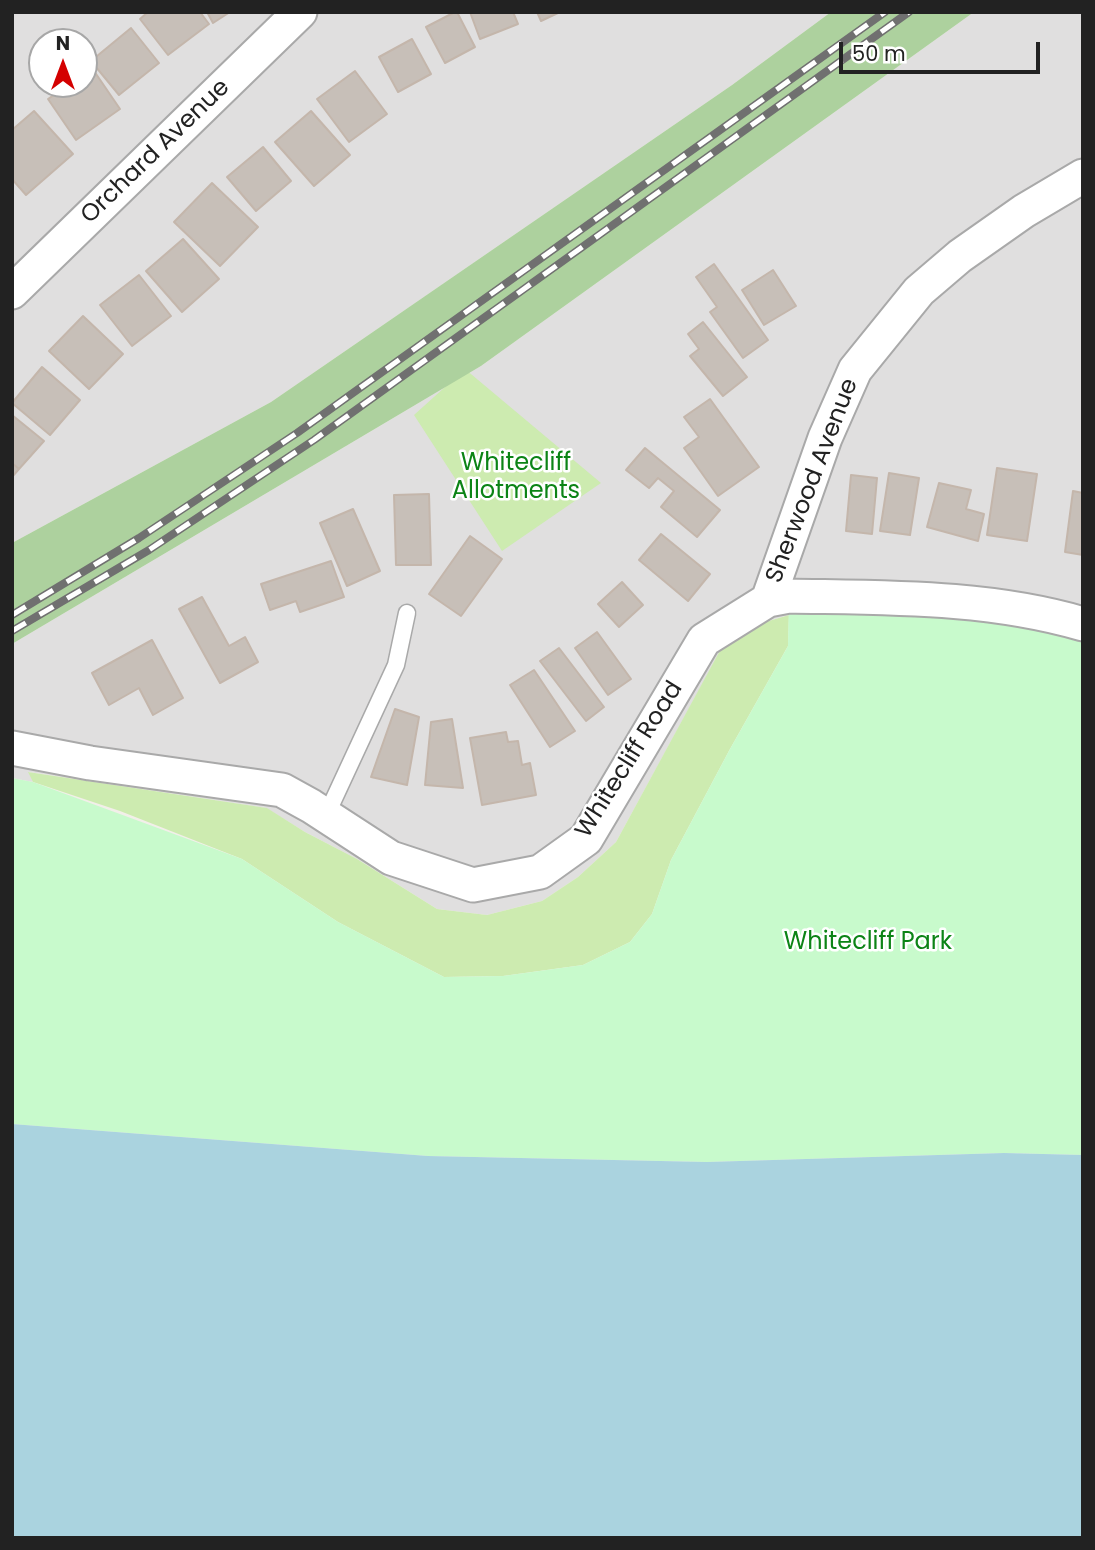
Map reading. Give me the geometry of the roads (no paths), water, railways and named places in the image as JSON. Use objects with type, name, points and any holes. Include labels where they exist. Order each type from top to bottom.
[{"type":"street","name":"Orchard Avenue","points":[[12,292],[300,12]]},
{"type":"street","name":"Sherwood Avenue","points":[[768,600],[825,438],[855,370],[919,291],[960,256],[1083,176]]},
{"type":"street","name":"Whitecliff Road","points":[[12,748],[282,790],[391,858],[473,886],[540,872],[586,839],[704,640],[768,600],[789,596],[974,603],[1058,617],[1083,624]]},
{"type":"lane","points":[[326,816],[396,665],[407,613]]},
{"type":"water","points":[[12,1124],[428,1156],[707,1162],[1004,1153],[1083,1155],[1083,1538],[12,1538]]},
{"type":"railway","points":[[12,615],[139,538],[297,433],[885,12]]},
{"type":"railway","points":[[12,631],[149,550],[314,440],[909,12]]},
{"type":"park label","name":"Whitecliff Allotments","points":[[516,478]]},
{"type":"park label","name":"Whitecliff Park","points":[[868,943]]}]
